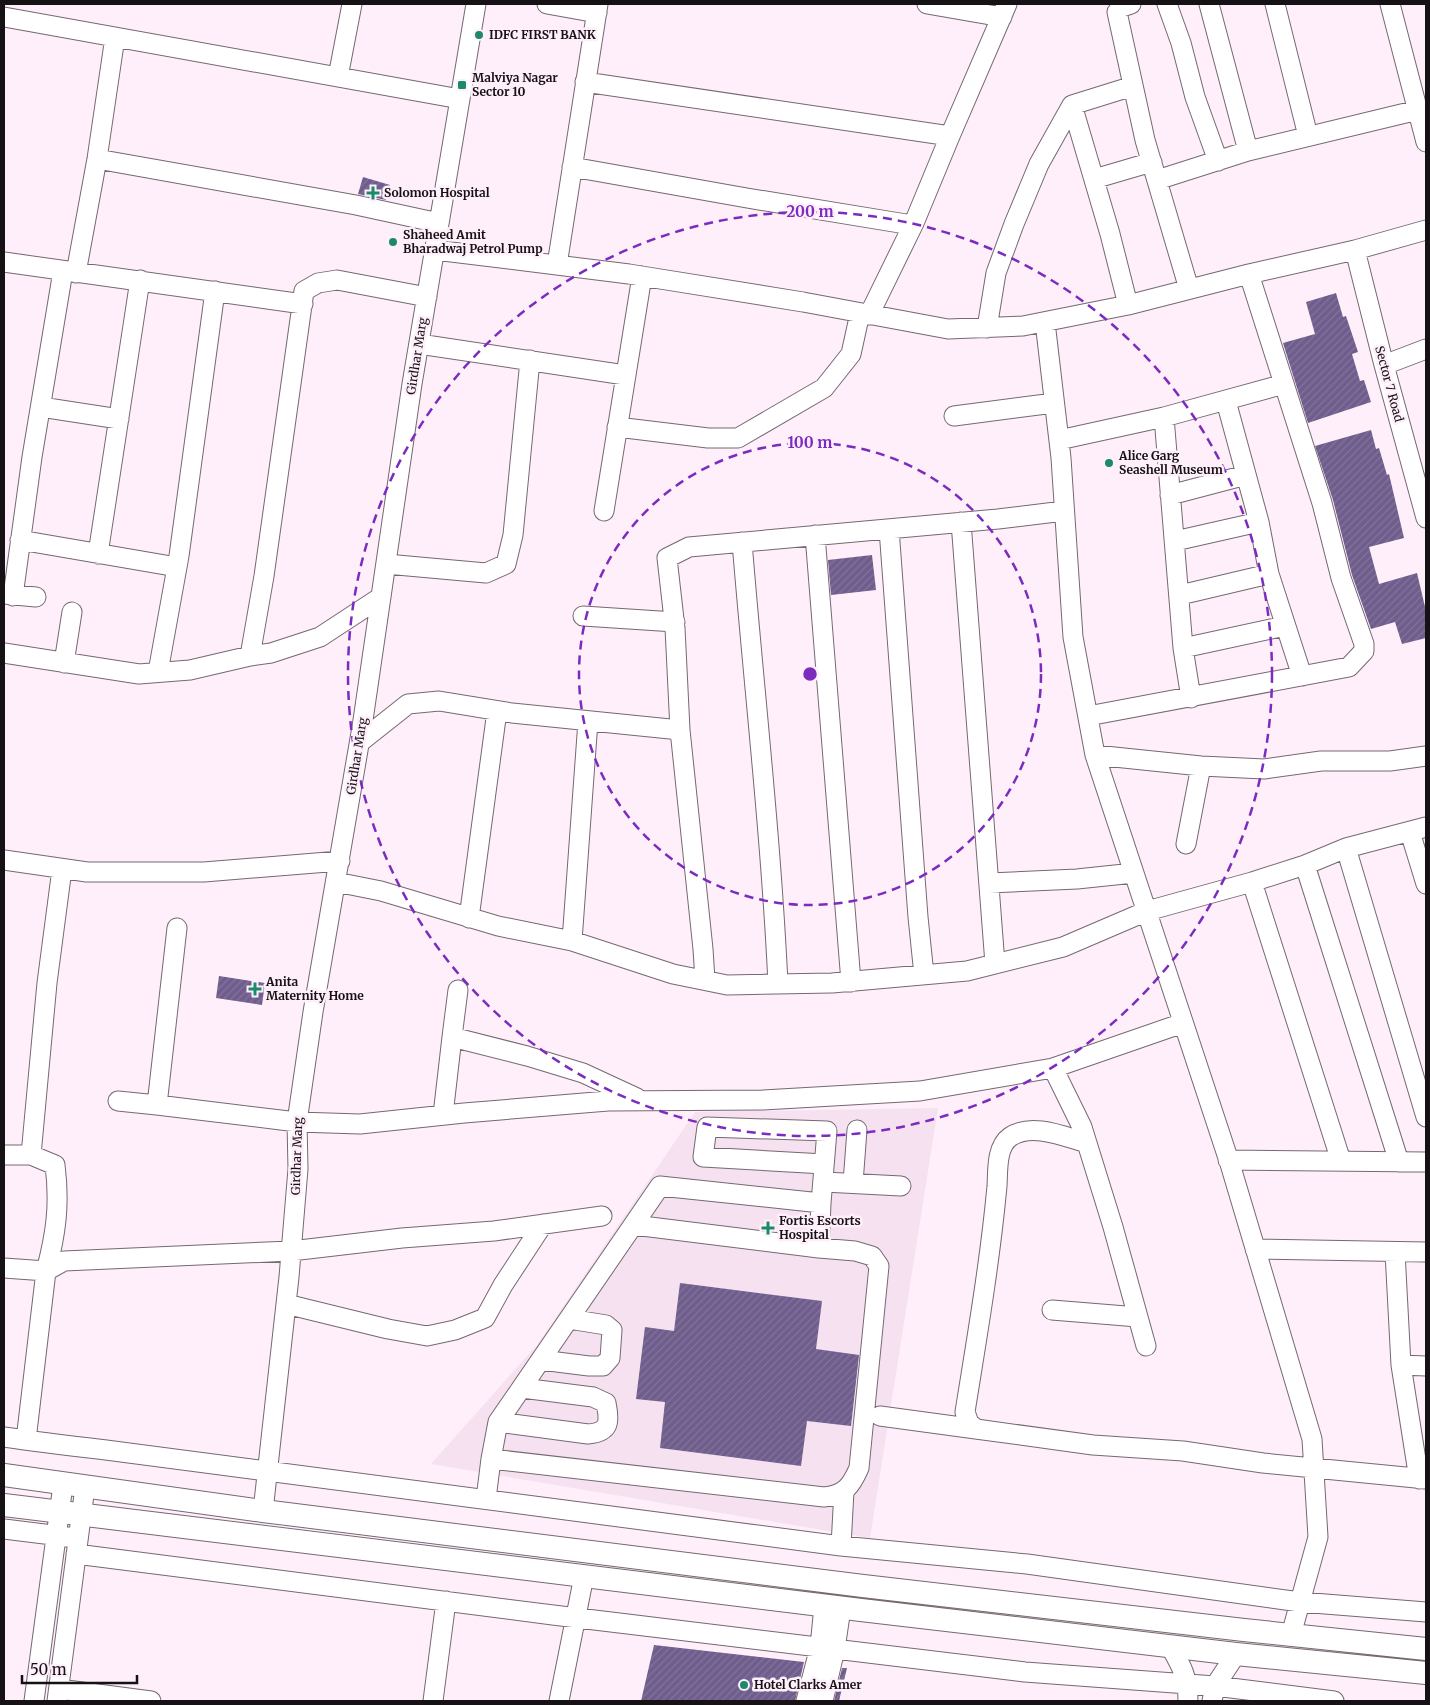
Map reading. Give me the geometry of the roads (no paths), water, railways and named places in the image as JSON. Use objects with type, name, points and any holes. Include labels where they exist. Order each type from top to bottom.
[{"type":"main road","points":[[4,1475],[263,1511],[854,1585],[1291,1635],[1426,1648]]},
{"type":"main road","points":[[4,1505],[833,1607],[1236,1654],[1426,1673]]},
{"type":"street","points":[[338,77],[352,4]]},
{"type":"street","name":"Girdhar Marg","points":[[263,1511],[291,1251],[298,1169],[297,1122],[313,1012],[361,734],[419,344],[476,4]]},
{"type":"street","points":[[547,4],[598,8],[557,265]]},
{"type":"street","points":[[617,427],[708,438],[738,438],[824,388],[852,354],[865,314],[912,225],[1004,10],[927,4]]},
{"type":"street","points":[[1131,4],[1122,7],[1116,12],[1154,171],[1189,289]]},
{"type":"street","points":[[1167,4],[1195,97],[1218,161]]},
{"type":"street","points":[[1209,4],[1248,151]]},
{"type":"street","points":[[1275,4],[1308,136]]},
{"type":"street","points":[[1390,4],[1420,102],[1426,142]]},
{"type":"street","points":[[4,17],[460,99]]},
{"type":"street","points":[[36,597],[8,595],[20,540],[41,406],[70,272],[98,159],[115,37]]},
{"type":"street","points":[[585,82],[950,136]]},
{"type":"street","points":[[987,328],[996,273],[1011,232],[1039,164],[1072,105],[1133,86]]},
{"type":"street","points":[[1094,179],[1218,161],[1420,102]]},
{"type":"street","points":[[1072,105],[1128,305]]},
{"type":"street","points":[[98,159],[356,205],[439,223]]},
{"type":"street","points":[[572,168],[912,225]]},
{"type":"street","points":[[435,250],[642,276],[948,329],[1023,326],[1128,305],[1249,274],[1355,250],[1426,230]]},
{"type":"street","name":"Sector 7 Road","points":[[1355,250],[1426,518]]},
{"type":"street","points":[[4,262],[303,304]]},
{"type":"street","points":[[1088,716],[1350,667],[1364,651],[1364,644],[1341,578],[1322,503],[1249,274]]},
{"type":"street","points":[[604,510],[642,276]]},
{"type":"street","points":[[98,554],[140,280]]},
{"type":"street","points":[[250,656],[264,576],[304,291],[318,283],[337,280],[427,297]]},
{"type":"street","points":[[158,672],[177,567],[195,448],[215,291]]},
{"type":"street","points":[[1045,322],[1059,440],[1073,637],[1095,754],[1228,1160],[1312,1439],[1318,1537],[1291,1635]]},
{"type":"street","points":[[419,344],[625,375]]},
{"type":"street","points":[[1384,365],[1426,349]]},
{"type":"street","points":[[386,564],[486,573],[506,564],[513,535],[530,360]]},
{"type":"street","points":[[1059,440],[1226,401],[1284,384]]},
{"type":"street","points":[[1226,401],[1259,522],[1269,574],[1302,676]]},
{"type":"street","points":[[954,416],[1054,403]]},
{"type":"street","points":[[41,406],[119,419]]},
{"type":"street","points":[[1164,416],[1183,648],[1191,698]]},
{"type":"street","points":[[1170,495],[1246,475]]},
{"type":"street","points":[[705,980],[680,730],[675,622],[667,558],[689,547],[1064,512]]},
{"type":"street","points":[[962,522],[995,964]]},
{"type":"street","points":[[1175,541],[1259,522]]},
{"type":"street","points":[[889,529],[917,907],[924,975]]},
{"type":"street","points":[[815,535],[851,982]]},
{"type":"street","points":[[20,540],[177,567]]},
{"type":"street","points":[[742,542],[768,828],[778,984]]},
{"type":"street","points":[[1180,595],[1269,574]]},
{"type":"street","points":[[4,653],[139,674],[190,670],[271,653],[320,637],[381,597]]},
{"type":"street","points":[[64,663],[72,612]]},
{"type":"street","points":[[583,616],[675,622]]},
{"type":"street","points":[[1183,648],[1285,626]]},
{"type":"street","points":[[361,734],[408,704],[439,701],[497,711],[588,722],[680,730]]},
{"type":"street","points":[[470,918],[497,711]]},
{"type":"street","points":[[572,940],[588,722]]},
{"type":"street","points":[[1095,754],[1201,766],[1264,769],[1321,761],[1390,761],[1426,756]]},
{"type":"street","points":[[1186,844],[1201,766]]},
{"type":"street","points":[[336,882],[381,891],[498,926],[572,940],[673,974],[727,985],[851,982],[967,971],[1063,947],[1147,912],[1305,865],[1346,848],[1418,830],[1426,884]]},
{"type":"street","points":[[1346,848],[1426,1117]]},
{"type":"street","points":[[4,860],[86,872],[204,872],[340,861]]},
{"type":"street","points":[[1305,865],[1399,1162]]},
{"type":"street","points":[[31,1155],[47,984],[62,869]]},
{"type":"street","points":[[989,883],[1077,879],[1134,873]]},
{"type":"street","points":[[1252,882],[1341,1161]]},
{"type":"street","points":[[157,1105],[177,928]]},
{"type":"street","points":[[443,1115],[458,990]]},
{"type":"street","points":[[118,1101],[297,1122],[360,1124],[608,1101],[763,1100],[920,1091],[1053,1068],[1184,1024]]},
{"type":"street","points":[[452,1037],[527,1056],[582,1073],[642,1100]]},
{"type":"street","points":[[1053,1068],[1082,1127],[1114,1226],[1146,1346]]},
{"type":"street","points":[[818,1248],[821,1204],[824,1173],[827,1131],[707,1127],[702,1157],[824,1173],[853,1183],[901,1186]]},
{"type":"street","points":[[853,1183],[857,1130]]},
{"type":"street","points":[[976,1429],[969,1423],[966,1412],[995,1211],[1000,1150],[1010,1137],[1022,1132],[1038,1130],[1087,1142]]},
{"type":"street","points":[[4,1155],[31,1155],[54,1165],[58,1190],[54,1240],[46,1271],[26,1440]]},
{"type":"street","points":[[1228,1160],[1426,1162]]},
{"type":"street","points":[[486,1499],[498,1422],[660,1186],[821,1204]]},
{"type":"street","points":[[4,1268],[46,1271],[64,1261],[291,1251],[402,1238],[494,1231],[602,1216]]},
{"type":"street","points":[[286,1304],[388,1329],[427,1336],[455,1330],[485,1318],[503,1285],[543,1224]]},
{"type":"street","points":[[491,1459],[824,1497],[835,1496],[844,1491],[852,1482],[859,1468],[877,1302],[879,1266],[872,1256],[855,1251],[634,1225]]},
{"type":"street","points":[[1255,1249],[1426,1252]]},
{"type":"street","points":[[880,1416],[1094,1445],[1183,1451],[1263,1463],[1422,1479],[1401,1365],[1395,1252]]},
{"type":"street","points":[[1052,1310],[1138,1316]]},
{"type":"street","points":[[541,1360],[603,1366],[610,1358],[612,1330],[606,1325],[569,1319]]},
{"type":"street","points":[[1401,1365],[1426,1366]]},
{"type":"street","points":[[498,1422],[588,1434],[600,1433],[607,1426],[606,1403],[593,1397],[522,1388]]},
{"type":"street","points":[[4,1438],[486,1499],[613,1518],[842,1546],[1027,1564],[1300,1602],[1426,1612]]},
{"type":"street","points":[[74,1486],[70,1513],[77,1546],[58,1695],[151,1701]]},
{"type":"street","points":[[842,1546],[844,1491]]},
{"type":"street","points":[[34,1701],[57,1535],[70,1513]]},
{"type":"street","points":[[4,1529],[57,1535],[77,1546],[446,1601],[576,1618],[1188,1693],[1334,1701]]},
{"type":"street","points":[[559,1701],[584,1576]]},
{"type":"street","points":[[433,1701],[446,1601]]},
{"type":"street","points":[[823,1701],[833,1607]]},
{"type":"street","points":[[1170,1646],[1181,1665],[1188,1693]]},
{"type":"street","points":[[806,1701],[828,1648]]},
{"type":"street","points":[[1213,1694],[1236,1654]]},
{"type":"place","name":"IDFC FIRST BANK","points":[[479,35]]},
{"type":"place","name":"Malviya Nagar Sector 10","points":[[462,85]]},
{"type":"place","name":"Solomon Hospital","points":[[373,193]]},
{"type":"place","name":"Shaheed Amit Bharadwaj Petrol Pump","points":[[393,242]]},
{"type":"place","name":"Alice Garg Seashell Museum","points":[[1109,463]]},
{"type":"place","name":"Anita Maternity Home","points":[[255,989]]},
{"type":"place","name":"Fortis Escorts Hospital","points":[[768,1228]]},
{"type":"place","name":"Hotel Clarks Amer","points":[[744,1685]]}]
